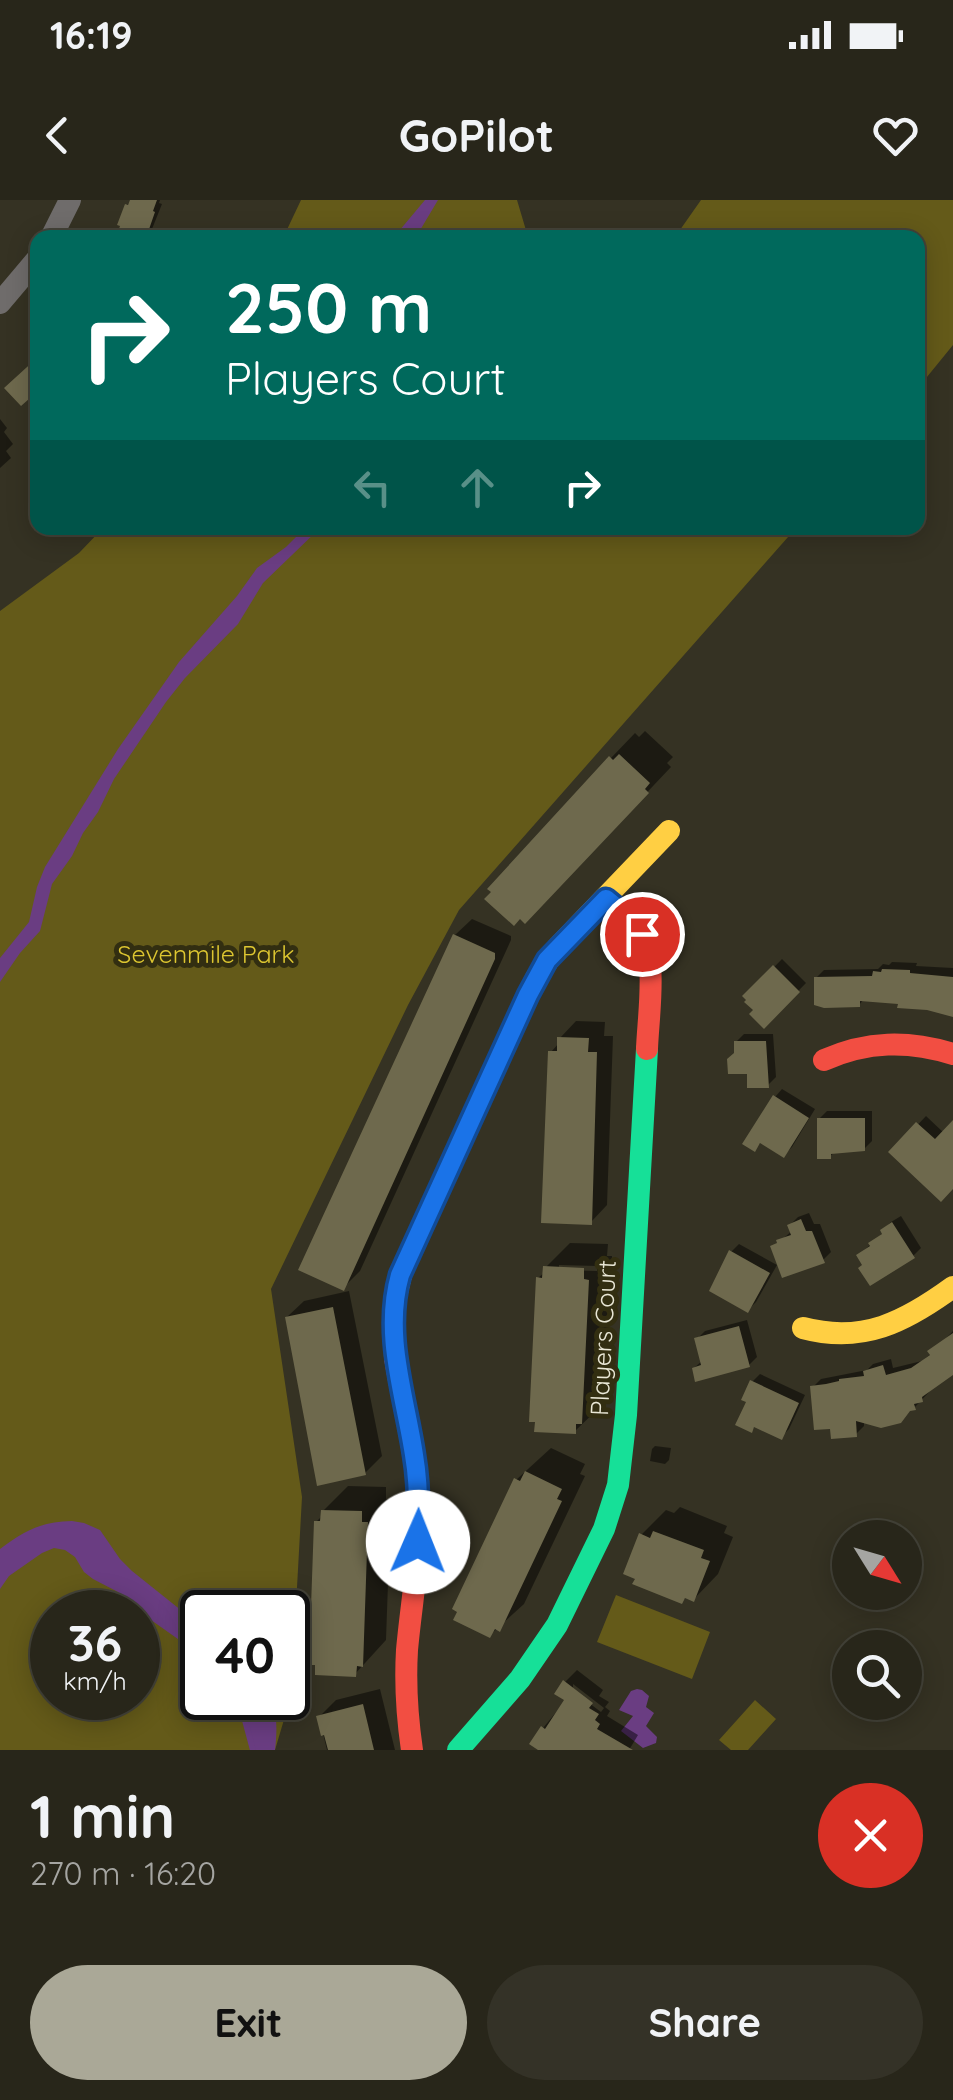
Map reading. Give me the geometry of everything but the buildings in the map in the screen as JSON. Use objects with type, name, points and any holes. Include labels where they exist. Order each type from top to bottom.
[{"type":"street","points":[[55,230],[70,200]]},
{"type":"street","points":[[0,302],[30,267]]},
{"type":"street","points":[[412,1750],[404,1702],[419,1491],[393,1338],[396,1292],[409,1253],[536,978],[557,948],[669,831]]},
{"type":"street","name":"Players Court","points":[[458,1750],[552,1634],[604,1529],[618,1485],[626,1415],[650,969],[642,934],[606,899]]},
{"type":"street","points":[[824,1060],[874,1043],[923,1045],[953,1054]]},
{"type":"street","points":[[803,1328],[834,1336],[868,1332],[912,1314],[953,1286]]},
{"type":"green space","points":[[301,200],[517,200],[526,230],[287,230]]},
{"type":"green space","points":[[701,200],[953,200],[953,345],[925,379],[925,230],[680,230]]},
{"type":"green space","name":"Sevenmile Park","points":[[96,535],[790,535],[459,910],[408,1005],[271,1289],[302,1497],[297,1590],[180,1590],[180,1720],[284,1720],[275,1750],[0,1750],[0,611],[79,553]]},
{"type":"green space","points":[[616,1595],[710,1632],[692,1679],[597,1642]]},
{"type":"green space","points":[[755,1700],[776,1719],[748,1750],[731,1750],[719,1740]]},
{"type":"shaded area","points":[[425,200],[438,200],[420,230],[400,230]]},
{"type":"shaded area","points":[[298,535],[313,535],[263,583],[238,624],[166,702],[114,779],[98,812],[52,884],[40,931],[0,982],[0,958],[29,922],[45,867],[118,749],[179,662],[257,568]]},
{"type":"shaded area","points":[[72,1521],[100,1530],[120,1559],[156,1590],[114,1590],[84,1572],[65,1550],[54,1548],[9,1576],[0,1589],[0,1549],[34,1528]]},
{"type":"shaded area","points":[[160,1593],[180,1609],[180,1640],[160,1626]]},
{"type":"shaded area","points":[[637,1689],[649,1696],[646,1707],[654,1713],[646,1726],[657,1737],[656,1743],[643,1748],[621,1731],[633,1716],[619,1710],[631,1691]]},
{"type":"shaded area","points":[[245,1720],[276,1720],[275,1750],[253,1750]]},
{"type":"waterway","points":[[245,1720],[253,1750]]},
{"type":"traffic: fast","points":[[458,1750],[520,1679],[557,1625],[604,1529],[618,1485],[626,1415],[647,1049]]},
{"type":"traffic: slow","points":[[395,1358],[394,1304],[403,1267],[536,978],[557,948],[669,831]]},
{"type":"traffic: slow","points":[[803,1328],[845,1333],[882,1327],[953,1287]]},
{"type":"traffic: jam","points":[[605,899],[633,922],[646,943],[651,988],[647,1049]]},
{"type":"traffic: jam","points":[[824,1060],[856,1049],[888,1045],[920,1046],[953,1054]]},
{"type":"traffic: jam","points":[[395,1358],[414,1458],[419,1519],[406,1663],[412,1750]]},
{"type":"route","points":[[418,1542],[417,1472],[393,1338],[393,1308],[400,1275],[547,960],[606,899],[642,934]]}]
